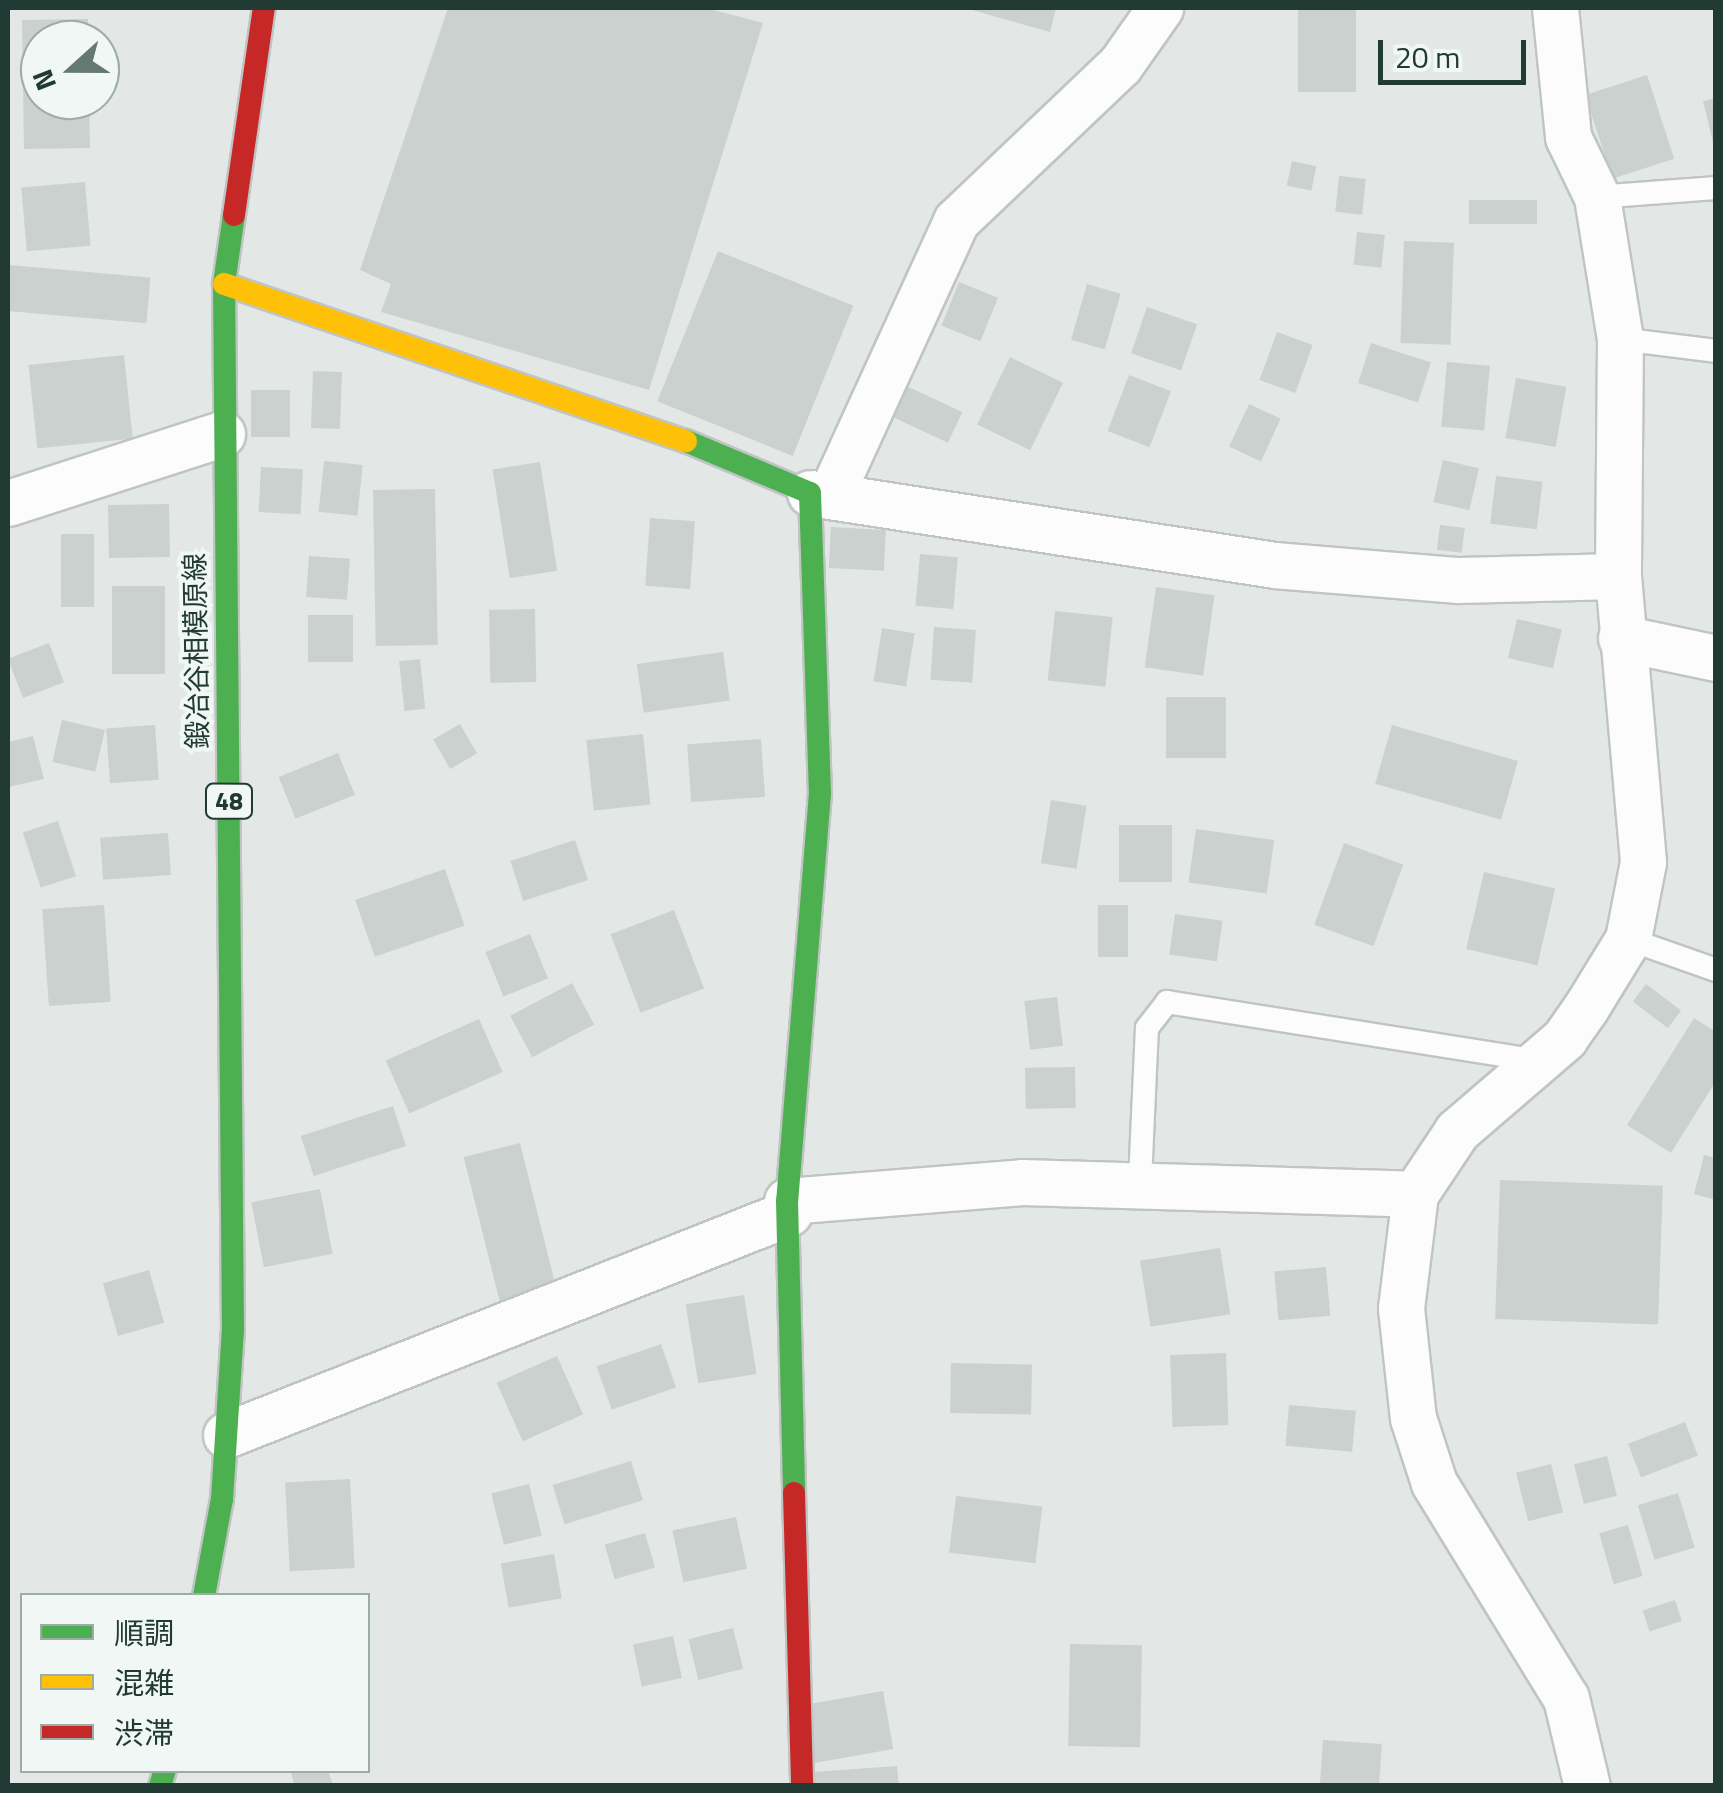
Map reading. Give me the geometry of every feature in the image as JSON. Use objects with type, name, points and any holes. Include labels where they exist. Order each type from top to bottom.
[{"type":"street","name":"鍛冶谷相模原線","points":[[204,1593],[226,1435],[224,284],[264,8]]},
{"type":"street","points":[[802,1786],[788,1207],[820,793],[821,492],[956,221],[1120,65],[1160,8]]},
{"type":"street","points":[[1555,8],[1568,137],[1598,197],[1620,339],[1620,638],[1643,862],[1628,939],[1565,1038],[1533,1060],[1456,1131],[1415,1194],[1401,1308],[1413,1418],[1434,1483],[1566,1698],[1586,1786]]},
{"type":"street","points":[[224,284],[620,413],[821,492],[1274,565],[1458,580],[1618,576]]},
{"type":"street","points":[[8,503],[222,434]]},
{"type":"street","points":[[1620,638],[1716,658]]},
{"type":"street","points":[[226,1435],[788,1207],[1140,1182],[1415,1194]]},
{"type":"lane","points":[[1598,197],[1716,188]]},
{"type":"lane","points":[[1620,339],[1716,351]]},
{"type":"lane","points":[[1628,939],[1716,970]]},
{"type":"lane","points":[[1140,1182],[1147,1028],[1168,1002],[1533,1060]]},
{"type":"building","points":[[448,8],[706,8],[763,23],[649,390],[381,312],[391,284],[360,270]]},
{"type":"building","points":[[965,8],[1056,8],[1050,32]]},
{"type":"building","points":[[1298,8],[1356,8],[1356,92],[1298,92]]},
{"type":"building","points":[[1647,75],[1674,159],[1612,179],[1585,95]]},
{"type":"building","points":[[1716,98],[1716,147],[1714,147],[1703,101]]},
{"type":"building","points":[[24,120],[89,120],[90,148],[24,149]]},
{"type":"building","points":[[1292,161],[1316,166],[1311,191],[1287,185]]},
{"type":"building","points":[[1339,176],[1366,179],[1362,215],[1335,212]]},
{"type":"building","points":[[85,182],[91,246],[27,251],[21,188]]},
{"type":"building","points":[[1469,200],[1537,200],[1537,224],[1469,224]]},
{"type":"building","points":[[1357,232],[1385,235],[1381,268],[1354,265]]},
{"type":"building","points":[[1404,241],[1454,243],[1450,345],[1400,343]]},
{"type":"building","points":[[718,251],[853,306],[793,456],[657,401]]},
{"type":"building","points":[[9,265],[150,277],[146,323],[8,311]]},
{"type":"building","points":[[959,282],[998,298],[980,341],[941,326]]},
{"type":"building","points":[[1087,284],[1121,294],[1105,349],[1071,340]]},
{"type":"building","points":[[1147,307],[1197,324],[1181,371],[1131,353]]},
{"type":"building","points":[[1277,332],[1313,345],[1295,393],[1260,380]]},
{"type":"building","points":[[1371,343],[1431,362],[1418,402],[1358,383]]},
{"type":"building","points":[[124,355],[133,439],[37,449],[29,365]]},
{"type":"building","points":[[1010,357],[1063,383],[1030,450],[977,424]]},
{"type":"building","points":[[1447,362],[1490,366],[1484,431],[1441,427]]},
{"type":"building","points":[[313,371],[342,372],[340,429],[311,428]]},
{"type":"building","points":[[1129,375],[1171,391],[1150,447],[1107,431]]},
{"type":"building","points":[[1516,378],[1566,387],[1556,447],[1505,438]]},
{"type":"building","points":[[898,382],[962,412],[948,443],[884,413]]},
{"type":"building","points":[[251,390],[290,390],[290,437],[251,437]]},
{"type":"building","points":[[1249,404],[1281,419],[1261,461],[1229,447]]},
{"type":"building","points":[[1443,460],[1479,468],[1469,510],[1433,502]]},
{"type":"building","points":[[324,461],[363,465],[357,516],[319,512]]},
{"type":"building","points":[[540,462],[557,571],[510,578],[493,470]]},
{"type":"building","points":[[261,467],[303,469],[301,514],[259,512]]},
{"type":"building","points":[[1496,476],[1543,482],[1537,529],[1490,524]]},
{"type":"building","points":[[435,489],[438,645],[376,646],[373,490]]},
{"type":"building","points":[[169,504],[170,557],[109,558],[108,505]]},
{"type":"building","points":[[650,518],[695,521],[690,589],[645,586]]},
{"type":"building","points":[[1440,525],[1465,528],[1462,553],[1437,550]]},
{"type":"building","points":[[831,527],[886,530],[884,571],[829,568]]},
{"type":"building","points":[[61,534],[94,534],[94,607],[61,607]]},
{"type":"building","points":[[920,554],[958,557],[953,609],[915,606]]},
{"type":"building","points":[[309,556],[350,559],[347,600],[306,597]]},
{"type":"building","points":[[112,586],[165,586],[165,674],[112,674]]},
{"type":"building","points":[[1156,587],[1214,595],[1203,675],[1145,667]]},
{"type":"building","points":[[535,609],[536,682],[490,683],[489,610]]},
{"type":"building","points":[[1055,611],[1113,617],[1105,687],[1048,681]]},
{"type":"building","points":[[308,615],[353,615],[353,662],[308,662]]},
{"type":"building","points":[[1517,619],[1562,629],[1553,668],[1508,658]]},
{"type":"building","points":[[934,627],[976,630],[972,683],[930,680]]},
{"type":"building","points":[[882,628],[915,633],[906,686],[874,681]]},
{"type":"building","points":[[49,643],[64,682],[23,698],[8,659]]},
{"type":"building","points":[[723,652],[730,701],[644,713],[637,664]]},
{"type":"building","points":[[420,659],[425,709],[404,711],[399,661]]},
{"type":"building","points":[[1166,697],[1226,697],[1226,758],[1166,758]]},
{"type":"building","points":[[62,720],[105,730],[95,772],[52,762]]},
{"type":"building","points":[[460,724],[477,753],[450,769],[433,740]]},
{"type":"building","points":[[155,725],[159,780],[110,783],[106,728]]},
{"type":"building","points":[[1392,725],[1518,761],[1501,820],[1375,784]]},
{"type":"building","points":[[643,734],[650,805],[594,811],[586,740]]},
{"type":"building","points":[[33,736],[44,779],[8,787],[8,742]]},
{"type":"building","points":[[761,739],[765,797],[691,802],[687,744]]},
{"type":"building","points":[[338,753],[355,795],[296,819],[279,777]]},
{"type":"building","points":[[1051,800],[1087,806],[1077,869],[1041,863]]},
{"type":"building","points":[[58,821],[76,876],[41,888],[23,832]]},
{"type":"building","points":[[1119,825],[1172,825],[1172,882],[1119,882]]},
{"type":"building","points":[[1196,829],[1274,840],[1267,893],[1188,882]]},
{"type":"building","points":[[168,833],[171,875],[103,880],[100,838]]},
{"type":"building","points":[[575,840],[588,880],[523,901],[510,861]]},
{"type":"building","points":[[1344,843],[1403,865],[1373,946],[1314,925]]},
{"type":"building","points":[[445,869],[465,926],[375,957],[355,900]]},
{"type":"building","points":[[1484,872],[1555,888],[1537,965],[1466,949]]},
{"type":"building","points":[[104,905],[111,1002],[49,1006],[42,909]]},
{"type":"building","points":[[1098,905],[1128,905],[1128,957],[1098,957]]},
{"type":"building","points":[[674,910],[704,988],[641,1013],[611,934]]},
{"type":"building","points":[[1175,914],[1223,921],[1217,961],[1169,955]]},
{"type":"building","points":[[530,934],[548,979],[503,996],[485,952]]},
{"type":"building","points":[[572,983],[594,1024],[532,1057],[510,1016]]},
{"type":"building","points":[[1646,984],[1681,1010],[1668,1028],[1633,1002]]},
{"type":"building","points":[[1057,997],[1063,1046],[1030,1050],[1024,1001]]},
{"type":"building","points":[[1694,1018],[1716,1032],[1716,1081],[1671,1153],[1627,1125]]},
{"type":"building","points":[[479,1019],[503,1072],[409,1113],[386,1060]]},
{"type":"building","points":[[1075,1067],[1076,1108],[1026,1109],[1025,1068]]},
{"type":"building","points":[[393,1106],[406,1146],[314,1176],[301,1136]]},
{"type":"building","points":[[520,1143],[557,1292],[501,1306],[464,1157]]},
{"type":"building","points":[[1704,1155],[1716,1158],[1716,1200],[1694,1194]]},
{"type":"building","points":[[1500,1180],[1663,1186],[1658,1325],[1495,1319]]},
{"type":"building","points":[[320,1189],[333,1254],[264,1267],[251,1202]]},
{"type":"building","points":[[1220,1248],[1230,1314],[1150,1327],[1140,1261]]},
{"type":"building","points":[[1326,1267],[1330,1316],[1278,1320],[1274,1272]]},
{"type":"building","points":[[149,1270],[164,1323],[118,1336],[103,1283]]},
{"type":"building","points":[[744,1295],[757,1374],[698,1383],[686,1304]]},
{"type":"building","points":[[661,1344],[676,1387],[612,1410],[597,1366]]},
{"type":"building","points":[[1226,1353],[1229,1425],[1173,1427],[1170,1355]]},
{"type":"building","points":[[557,1356],[583,1414],[523,1441],[497,1383]]},
{"type":"building","points":[[951,1363],[1032,1364],[1031,1414],[950,1413]]},
{"type":"building","points":[[1289,1405],[1356,1411],[1352,1452],[1285,1446]]},
{"type":"building","points":[[1685,1422],[1698,1456],[1641,1477],[1628,1444]]},
{"type":"building","points":[[1607,1456],[1617,1496],[1584,1504],[1574,1464]]},
{"type":"building","points":[[631,1461],[643,1500],[565,1524],[553,1485]]},
{"type":"building","points":[[1551,1464],[1563,1513],[1528,1521],[1516,1473]]},
{"type":"building","points":[[350,1479],[355,1568],[290,1571],[285,1482]]},
{"type":"building","points":[[529,1484],[542,1535],[504,1545],[491,1493]]},
{"type":"building","points":[[1678,1493],[1695,1548],[1655,1560],[1638,1505]]},
{"type":"building","points":[[956,1496],[1042,1507],[1035,1563],[949,1553]]},
{"type":"building","points":[[736,1517],[747,1569],[683,1582],[672,1531]]},
{"type":"building","points":[[1628,1525],[1643,1576],[1614,1584],[1599,1533]]},
{"type":"building","points":[[645,1533],[655,1568],[615,1579],[605,1545]]},
{"type":"building","points":[[554,1554],[562,1598],[509,1608],[501,1563]]},
{"type":"building","points":[[1675,1600],[1682,1621],[1649,1631],[1643,1611]]},
{"type":"building","points":[[733,1628],[743,1669],[699,1680],[688,1639]]},
{"type":"building","points":[[673,1636],[682,1678],[642,1687],[633,1645]]},
{"type":"building","points":[[1070,1644],[1142,1645],[1140,1747],[1068,1746]]},
{"type":"building","points":[[883,1691],[893,1749],[812,1764],[801,1705]]},
{"type":"building","points":[[1323,1740],[1382,1744],[1379,1786],[1320,1786]]},
{"type":"building","points":[[897,1766],[899,1786],[814,1786],[813,1772]]},
{"type":"building","points":[[291,1773],[329,1773],[333,1786],[295,1786]]},
{"type":"traffic: fast","points":[[205,1593],[222,1499],[233,1330],[224,284],[234,215]]},
{"type":"traffic: fast","points":[[686,441],[810,493],[820,793],[787,1201],[794,1493]]},
{"type":"traffic: fast","points":[[160,1786],[164,1773]]},
{"type":"traffic: slow","points":[[224,284],[686,441]]},
{"type":"traffic: jam","points":[[234,215],[264,8]]},
{"type":"traffic: jam","points":[[794,1493],[802,1786]]}]
